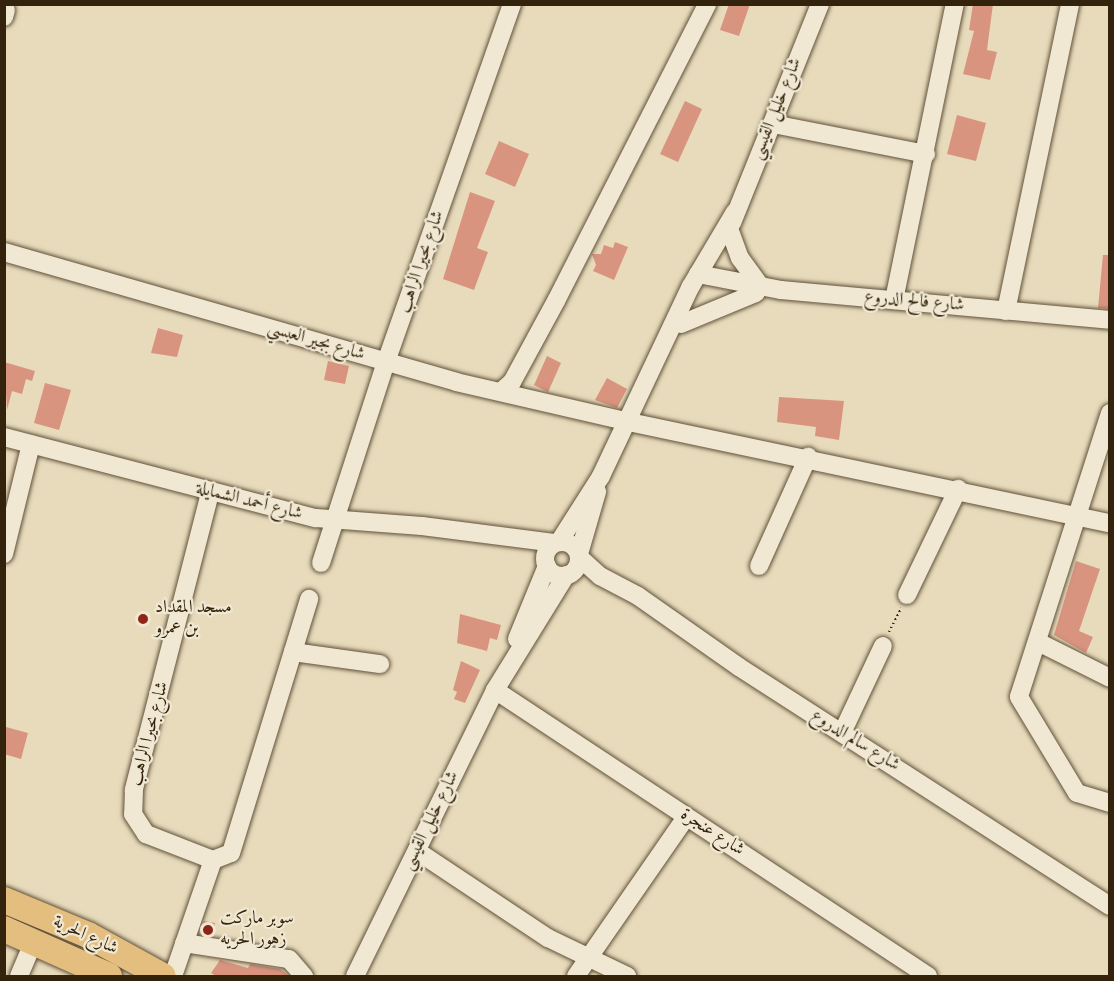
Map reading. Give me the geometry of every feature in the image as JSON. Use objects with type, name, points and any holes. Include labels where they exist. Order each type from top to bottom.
[{"type":"highway","name":"شارع الحرية","points":[[4,900],[88,936],[164,976]]},
{"type":"highway","name":"شارع الحرية","points":[[4,929],[109,976]]},
{"type":"street","name":"شارع بحيرا الراهب","points":[[321,563],[386,362],[513,4]]},
{"type":"street","points":[[503,390],[512,382],[557,299],[707,4]]},
{"type":"street","name":"شارع خليل القيسي","points":[[556,542],[601,476],[669,338],[735,212],[773,124],[820,4]]},
{"type":"street","points":[[894,300],[926,154],[955,4]]},
{"type":"street","points":[[1006,311],[1070,4]]},
{"type":"street","points":[[773,124],[926,154]]},
{"type":"street","name":"شارع خليل القيسي","points":[[669,338],[681,324],[699,281],[730,231],[735,212]]},
{"type":"street","points":[[681,324],[757,288],[740,258],[730,231]]},
{"type":"street","name":"شارع بجير العبسي","points":[[4,252],[386,362],[629,422],[958,489],[1110,523]]},
{"type":"street","name":"شارع فالح الدروع","points":[[699,281],[1110,320]]},
{"type":"street","name":"شارع فالح الدروع","points":[[1047,315],[1110,329]]},
{"type":"street","points":[[1110,413],[1019,697],[1077,793],[1110,803]]},
{"type":"street","name":"شارع أحمد الشمايلة","points":[[4,437],[210,493],[334,520],[422,526],[498,538],[556,542]]},
{"type":"street","points":[[4,554],[31,444]]},
{"type":"street","points":[[759,566],[808,458]]},
{"type":"street","name":"شارع خليل القيسي","points":[[355,976],[495,690],[574,565],[601,476]]},
{"type":"street","points":[[907,595],[958,489]]},
{"type":"street","name":"شارع بحيرا الراهب","points":[[210,493],[137,774],[133,814],[146,834],[213,860]]},
{"type":"street","name":"شارع أحمد الشمايلة","points":[[498,538],[546,564]]},
{"type":"street","points":[[556,542],[570,543],[574,565],[553,573],[546,564],[547,551],[556,542]]},
{"type":"street","name":"شارع خليل القيسي","points":[[509,666],[546,564]]},
{"type":"street","name":"شارع سالم الدروع","points":[[574,565],[638,596],[842,733],[1110,906]]},
{"type":"street","points":[[172,976],[213,860],[231,853],[236,845],[309,599]]},
{"type":"street","points":[[1038,642],[1110,678]]},
{"type":"street","points":[[842,733],[883,646]]},
{"type":"street","points":[[293,652],[380,663]]},
{"type":"street","name":"شارع عنجرة","points":[[495,690],[928,976]]},
{"type":"street","points":[[576,976],[686,818]]},
{"type":"street","points":[[417,851],[548,938],[627,976]]},
{"type":"street","points":[[19,976],[34,941]]},
{"type":"street","points":[[184,943],[289,959],[304,976]]},
{"type":"path","points":[[883,646],[907,595]]},
{"type":"building","points":[[729,4],[750,4],[739,36],[720,30]]},
{"type":"building","points":[[973,4],[993,4],[987,50],[997,52],[990,80],[963,74],[974,31],[969,30]]},
{"type":"building","points":[[685,101],[702,109],[678,162],[660,154]]},
{"type":"building","points":[[957,115],[986,123],[976,161],[947,154]]},
{"type":"building","points":[[499,141],[529,154],[515,187],[485,174]]},
{"type":"building","points":[[470,192],[495,201],[477,248],[488,252],[474,290],[443,279]]},
{"type":"building","points":[[615,242],[628,247],[614,280],[593,271],[596,265],[592,254],[601,254],[604,245],[613,248]]},
{"type":"building","points":[[1103,255],[1110,255],[1110,309],[1098,308]]},
{"type":"building","points":[[158,328],[183,335],[177,357],[151,353]]},
{"type":"building","points":[[547,356],[561,363],[548,392],[534,385]]},
{"type":"building","points":[[328,361],[349,366],[345,384],[324,380]]},
{"type":"building","points":[[4,362],[35,371],[32,381],[26,379],[22,394],[12,391],[7,410]]},
{"type":"building","points":[[607,378],[627,389],[617,408],[595,400]]},
{"type":"building","points":[[45,383],[71,390],[59,430],[34,423]]},
{"type":"building","points":[[779,397],[844,401],[839,440],[815,436],[816,427],[777,422]]},
{"type":"building","points":[[1076,561],[1100,569],[1079,631],[1093,637],[1086,653],[1054,635]]},
{"type":"building","points":[[460,614],[501,625],[497,640],[490,638],[487,651],[457,643]]},
{"type":"building","points":[[461,661],[480,670],[465,703],[454,699],[457,692],[453,690]]},
{"type":"building","points":[[6,727],[28,733],[21,759],[4,754]]},
{"type":"building","name":"سوبر ماركت زهور الحريه","points":[[204,921],[215,923],[213,936],[201,934]]},
{"type":"building","points":[[220,960],[248,968],[250,964],[280,969],[289,976],[216,976],[211,973]]},
{"type":"place","name":"مسجد المقداد بن عمرو","points":[[143,619]]},
{"type":"place","name":"سوبر ماركت زهور الحريه","points":[[208,930]]}]
